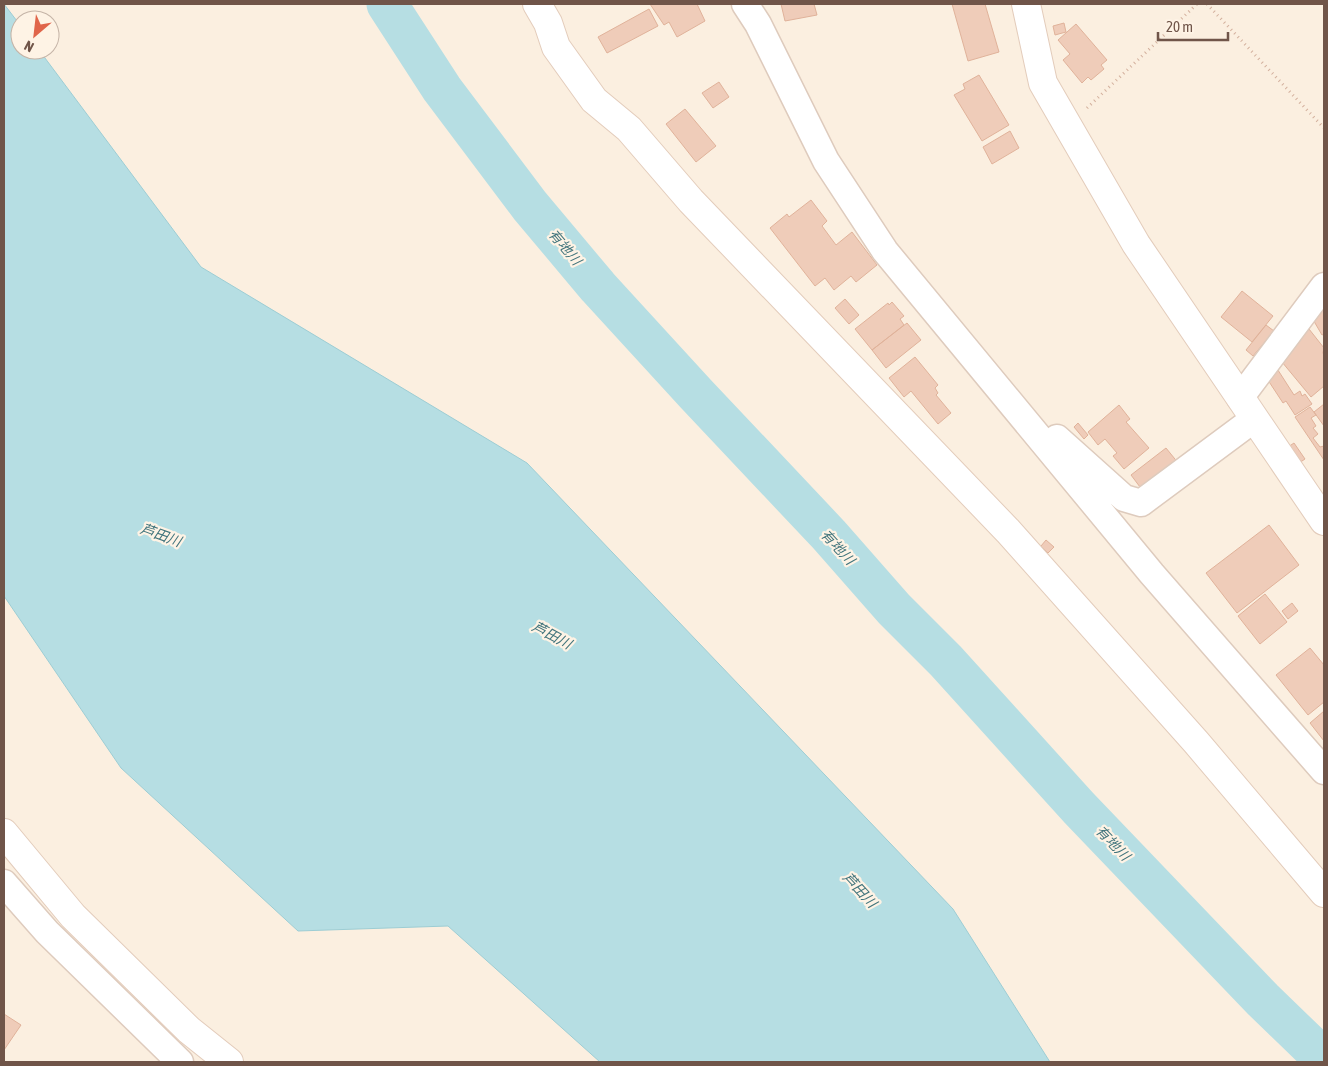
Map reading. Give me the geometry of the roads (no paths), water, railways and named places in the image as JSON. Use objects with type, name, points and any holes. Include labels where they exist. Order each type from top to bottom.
[{"type":"street","points":[[536,4],[548,22],[556,47],[594,100],[629,129],[698,208],[1008,532],[1196,742],[1324,892]]},
{"type":"street","points":[[746,4],[758,24],[826,161],[885,251],[1152,574],[1324,771]]},
{"type":"street","points":[[1026,4],[1044,83],[1136,244],[1324,521]]},
{"type":"street","points":[[1030,426],[1045,427],[1124,498],[1141,503],[1247,408],[1305,309],[1324,286]]},
{"type":"street","points":[[4,833],[73,916],[189,1030],[229,1062]]},
{"type":"street","points":[[4,883],[47,932],[177,1061]]},
{"type":"street","points":[[73,916],[139,1024]]},
{"type":"water","name":"芦田川","points":[[4,4],[10,12],[10,60],[46,60],[201,267],[527,463],[953,909],[1050,1062],[600,1062],[448,926],[298,931],[121,768],[4,596]]},
{"type":"waterway","name":"有地川","points":[[387,4],[442,89],[530,206],[598,287],[829,535],[894,609],[946,661],[1079,808],[1263,1000],[1324,1059]]}]
